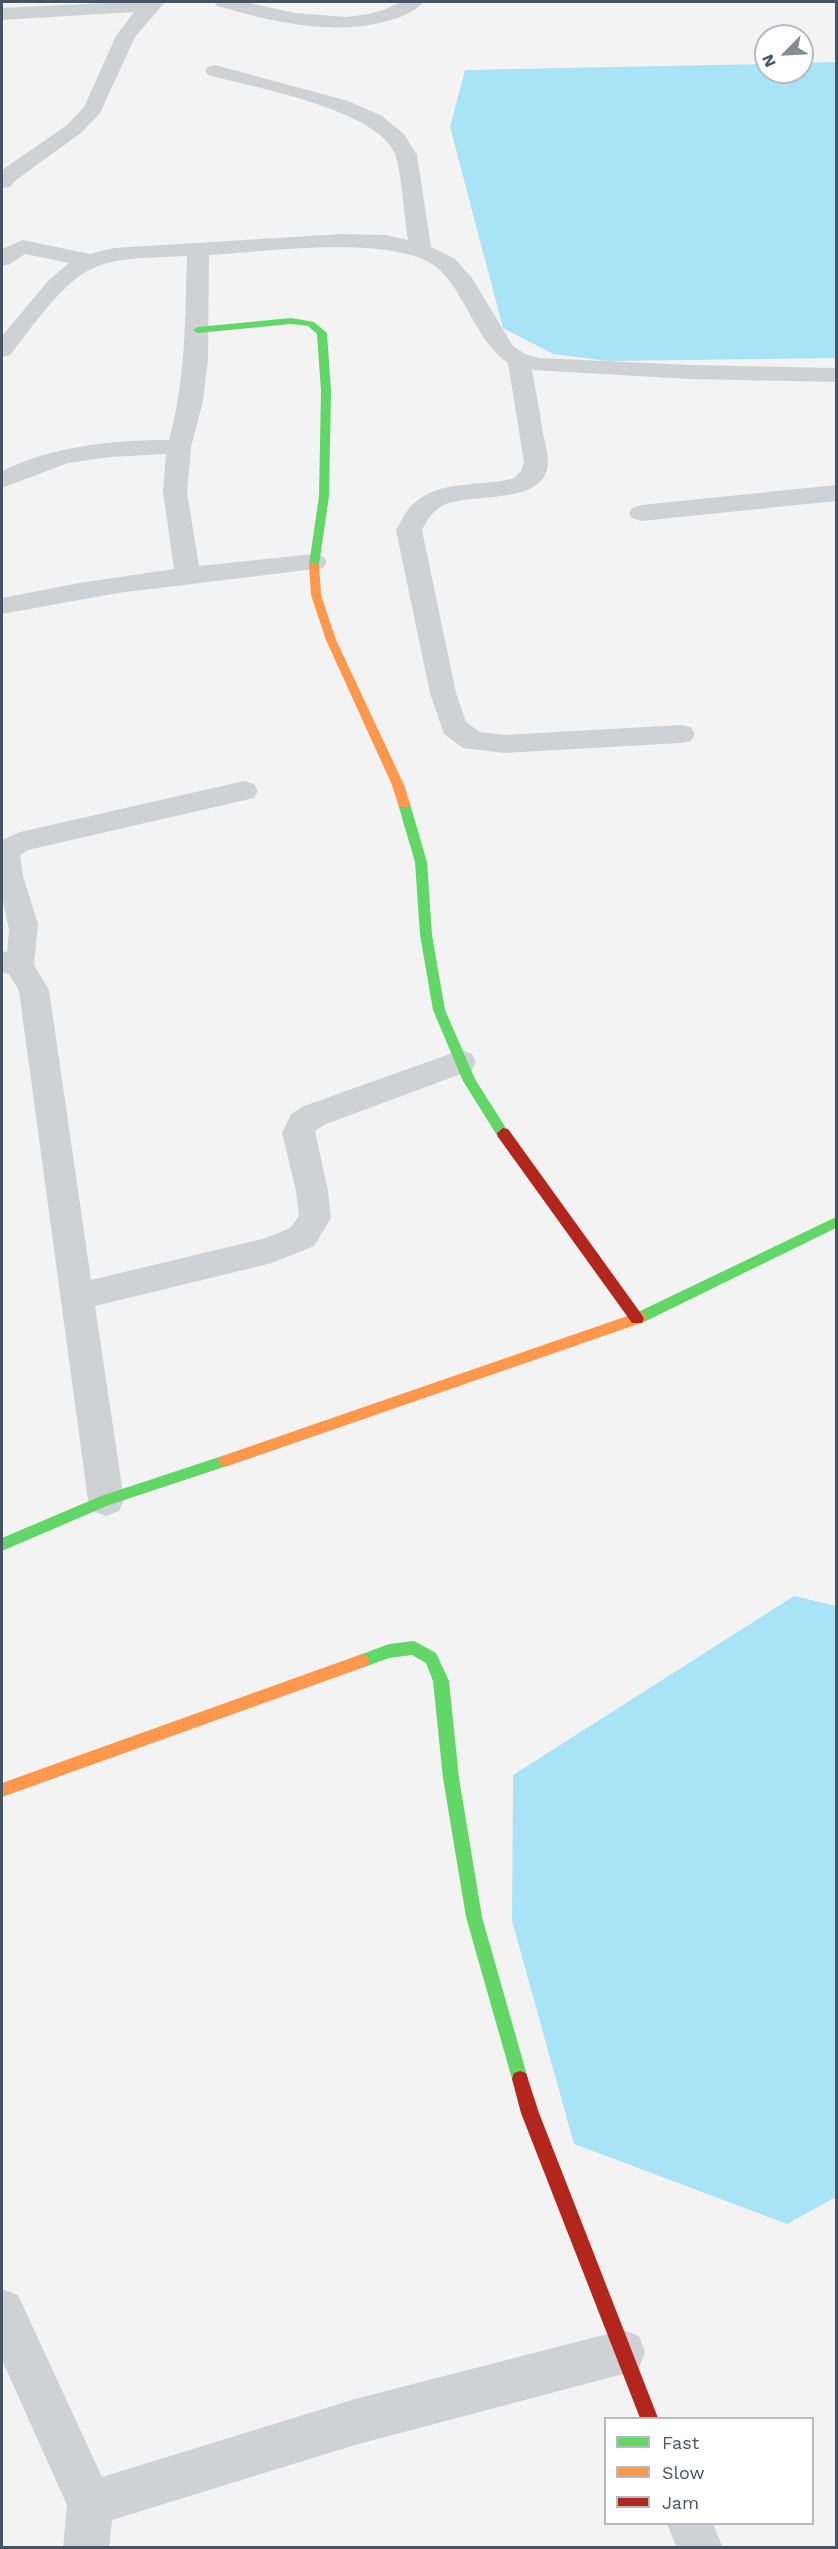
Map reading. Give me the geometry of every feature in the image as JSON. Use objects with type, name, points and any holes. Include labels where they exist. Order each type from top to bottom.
[{"type":"street","points":[[224,2],[292,19],[338,22],[393,15],[413,2]]},
{"type":"street","points":[[2,14],[83,6],[153,3]]},
{"type":"street","points":[[4,177],[74,129],[93,109],[126,36],[153,3]]},
{"type":"street","points":[[215,71],[341,105],[375,120],[397,138],[406,155],[420,250]]},
{"type":"street","points":[[2,350],[57,285],[71,271],[90,261],[114,255],[198,249],[342,241],[386,242],[420,250],[447,264],[464,283],[504,350],[519,360],[540,365],[690,372],[837,375]]},
{"type":"street","points":[[2,259],[15,250],[33,247],[90,261]]},
{"type":"street","points":[[187,574],[175,492],[179,447],[191,401],[198,330],[198,249]]},
{"type":"street","points":[[198,330],[291,321],[311,324],[322,333],[327,391],[324,496],[314,562],[316,594],[332,640],[398,785],[421,862],[426,935],[439,1010],[469,1081],[524,1166],[637,1319]]},
{"type":"street","points":[[519,360],[536,462],[531,477],[520,484],[452,494],[431,501],[414,516],[409,530],[443,693],[454,727],[473,741],[504,744],[681,734]]},
{"type":"street","points":[[2,480],[41,462],[80,452],[123,447],[179,447]]},
{"type":"street","points":[[641,513],[837,493]]},
{"type":"street","points":[[2,606],[69,592],[187,574],[314,562]]},
{"type":"street","points":[[106,1500],[34,990],[27,975],[10,964],[24,940],[22,918],[4,863],[6,850],[31,839],[244,790]]},
{"type":"street","points":[[77,1297],[272,1250],[302,1238],[315,1218],[312,1191],[298,1133],[302,1123],[315,1114],[461,1062]]},
{"type":"street","points":[[2,1545],[106,1500],[283,1442],[637,1319],[837,1222]]},
{"type":"street","points":[[2,1790],[389,1651],[414,1648],[431,1659],[441,1681],[451,1778],[474,1917],[530,2113],[649,2417]]},
{"type":"street","points":[[2,2311],[90,2504],[86,2547]]},
{"type":"street","points":[[90,2504],[355,2422],[623,2352]]},
{"type":"street","points":[[691,2525],[700,2547]]},
{"type":"water","points":[[836,62],[836,358],[608,361],[553,354],[503,328],[450,127],[465,70],[754,64],[754,84],[814,84],[814,63]]},
{"type":"water","points":[[794,1596],[836,1606],[836,2197],[787,2224],[574,2144],[512,1921],[513,1775]]},
{"type":"traffic: fast","points":[[198,330],[291,321],[311,324],[322,333],[326,391],[324,496],[314,565]]},
{"type":"traffic: fast","points":[[404,804],[421,862],[426,935],[439,1010],[469,1081],[503,1133]]},
{"type":"traffic: fast","points":[[639,1318],[836,1222]]},
{"type":"traffic: fast","points":[[2,1545],[106,1500],[225,1461]]},
{"type":"traffic: fast","points":[[362,1661],[389,1651],[414,1648],[431,1658],[441,1681],[451,1778],[474,1917],[520,2079]]},
{"type":"traffic: slow","points":[[314,565],[316,595],[331,640],[398,785],[404,804]]},
{"type":"traffic: slow","points":[[225,1461],[639,1318]]},
{"type":"traffic: slow","points":[[2,1790],[362,1661]]},
{"type":"traffic: jam","points":[[503,1133],[637,1319]]},
{"type":"traffic: jam","points":[[520,2079],[530,2113],[649,2417]]}]
